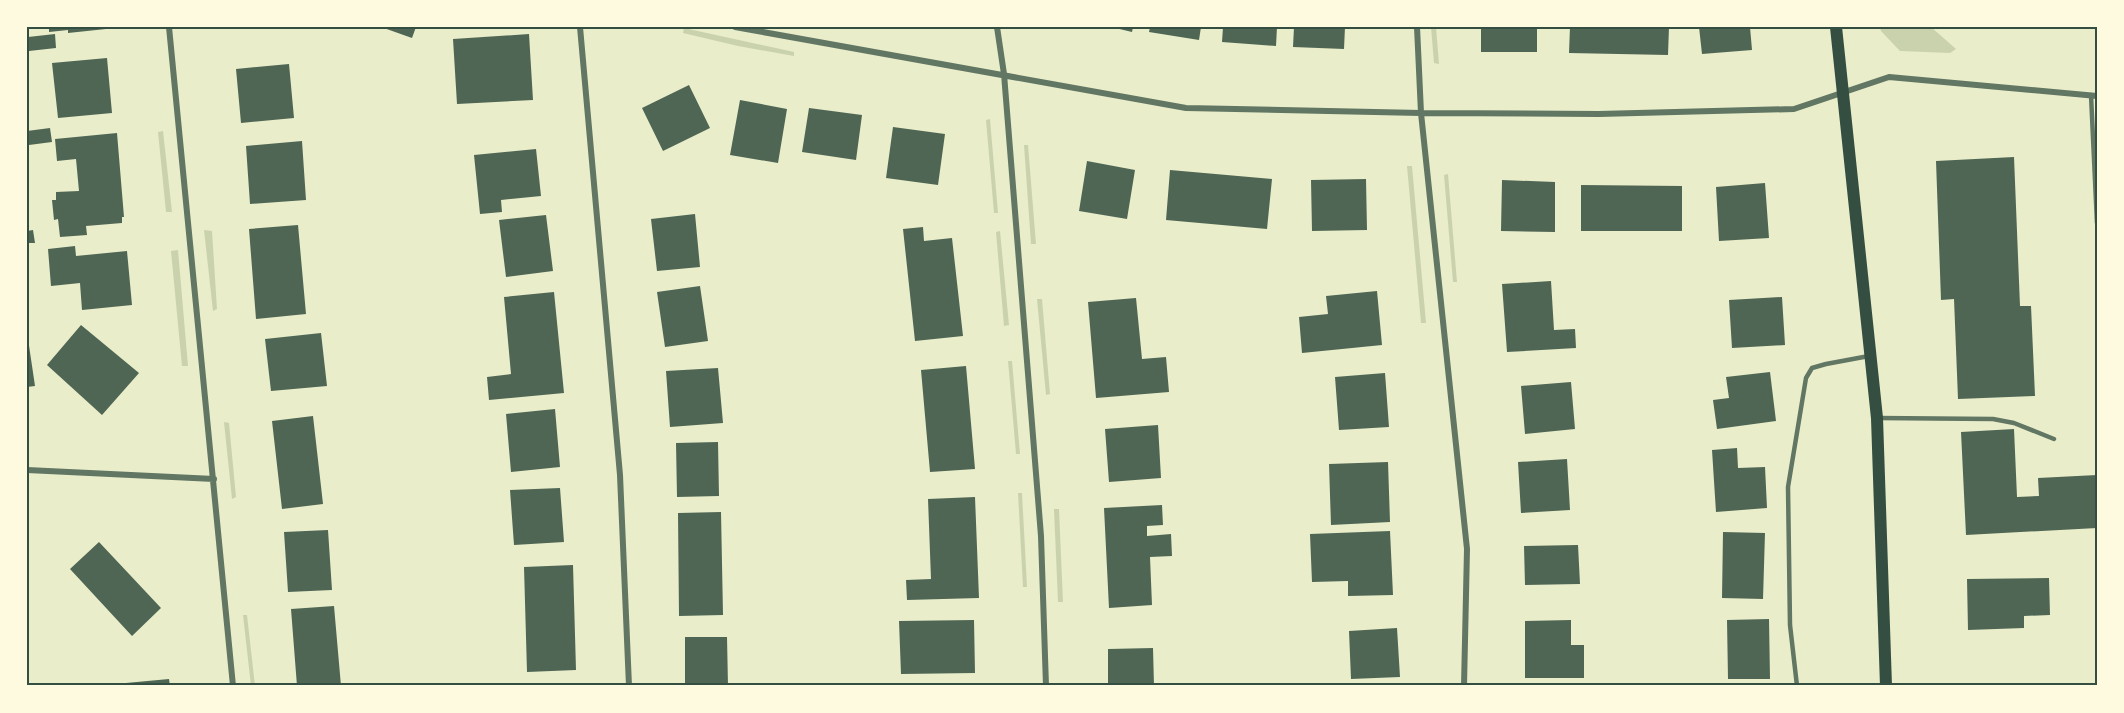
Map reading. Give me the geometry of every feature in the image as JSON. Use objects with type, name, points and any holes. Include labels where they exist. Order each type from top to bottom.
[{"type":"main road","points":[[1836,27],[1877,418],[1886,686]]},
{"type":"street","points":[[169,27],[233,686]]},
{"type":"street","points":[[580,27],[620,475],[629,686]]},
{"type":"street","points":[[735,27],[1186,108],[1599,114],[1794,109],[1889,77],[2094,95]]},
{"type":"street","points":[[998,27],[1004,74],[1041,536],[1046,686]]},
{"type":"street","points":[[1416,27],[1421,113],[1467,549],[1464,686]]},
{"type":"street","points":[[27,470],[214,479]]},
{"type":"lane","points":[[2094,95],[2097,223]]},
{"type":"lane","points":[[1797,686],[1790,625],[1788,487],[1806,378],[1812,368],[1871,356]]},
{"type":"lane","points":[[1877,418],[1993,419],[2014,423],[2054,439]]},
{"type":"green space","points":[[1431,27],[1436,27],[1439,64],[1434,63]]},
{"type":"green space","points":[[1880,27],[1931,27],[1956,49],[1950,53],[1900,51]]},
{"type":"green space","points":[[684,28],[794,52],[794,56],[683,33]]},
{"type":"green space","points":[[990,119],[998,213],[994,213],[986,120]]},
{"type":"green space","points":[[163,131],[172,212],[166,212],[158,132]]},
{"type":"green space","points":[[1024,145],[1028,145],[1036,244],[1031,244]]},
{"type":"green space","points":[[1407,166],[1412,166],[1426,323],[1421,323]]},
{"type":"green space","points":[[1448,174],[1457,282],[1453,282],[1444,175]]},
{"type":"green space","points":[[204,230],[212,231],[217,309],[213,311]]},
{"type":"green space","points":[[1000,231],[1009,325],[1004,326],[996,232]]},
{"type":"green space","points":[[178,250],[188,366],[182,366],[171,251]]},
{"type":"green space","points":[[1037,299],[1042,299],[1050,394],[1046,395]]},
{"type":"green space","points":[[1008,361],[1012,361],[1020,454],[1016,454]]},
{"type":"green space","points":[[224,422],[229,423],[236,497],[232,499]]},
{"type":"green space","points":[[1018,493],[1022,493],[1027,587],[1023,587]]},
{"type":"green space","points":[[1054,509],[1059,509],[1063,602],[1058,602]]},
{"type":"green space","points":[[243,615],[247,615],[255,686],[251,686]]},
{"type":"building","points":[[49,27],[106,27],[106,29],[68,33],[68,30],[49,32]]},
{"type":"building","points":[[381,27],[416,27],[412,38]]},
{"type":"building","points":[[1111,27],[1133,27],[1132,32]]},
{"type":"building","points":[[1150,27],[1201,27],[1199,40],[1149,32]]},
{"type":"building","points":[[1223,27],[1277,27],[1276,46],[1222,42]]},
{"type":"building","points":[[1294,27],[1345,27],[1344,49],[1293,47]]},
{"type":"building","points":[[1481,27],[1537,27],[1537,52],[1481,52]]},
{"type":"building","points":[[1570,27],[1669,27],[1668,55],[1569,53]]},
{"type":"building","points":[[1699,27],[1750,27],[1752,50],[1702,54]]},
{"type":"building","points":[[55,34],[56,48],[29,51],[28,37]]},
{"type":"building","points":[[529,34],[533,100],[457,104],[453,39]]},
{"type":"building","points":[[107,58],[112,113],[58,118],[52,63]]},
{"type":"building","points":[[289,64],[294,118],[241,123],[236,69]]},
{"type":"building","points":[[689,85],[710,128],[663,151],[642,108]]},
{"type":"building","points":[[740,100],[787,109],[778,163],[730,155]]},
{"type":"building","points":[[809,108],[862,115],[856,160],[802,152]]},
{"type":"building","points":[[893,127],[945,134],[938,185],[886,178]]},
{"type":"building","points":[[50,128],[52,142],[29,145],[27,131]]},
{"type":"building","points":[[117,133],[124,217],[122,217],[122,223],[86,226],[87,235],[60,237],[58,219],[54,220],[52,200],[56,200],[56,192],[79,191],[76,159],[57,161],[55,139]]},
{"type":"building","points":[[302,141],[306,200],[250,204],[246,146]]},
{"type":"building","points":[[536,149],[541,196],[501,200],[502,212],[480,214],[474,155]]},
{"type":"building","points":[[2014,157],[2020,306],[2031,306],[2035,396],[1958,399],[1954,299],[1941,300],[1936,161]]},
{"type":"building","points":[[1087,161],[1135,170],[1127,219],[1079,211]]},
{"type":"building","points":[[1170,170],[1272,179],[1267,229],[1166,220]]},
{"type":"building","points":[[1366,179],[1367,230],[1312,231],[1311,180]]},
{"type":"building","points":[[1502,180],[1555,182],[1555,232],[1501,231]]},
{"type":"building","points":[[1765,183],[1769,238],[1719,241],[1716,187]]},
{"type":"building","points":[[1581,185],[1682,186],[1682,231],[1581,231]]},
{"type":"building","points":[[695,214],[700,267],[657,271],[651,219]]},
{"type":"building","points":[[546,215],[553,271],[506,277],[499,220]]},
{"type":"building","points":[[298,225],[306,314],[256,319],[249,229]]},
{"type":"building","points":[[923,227],[924,241],[952,238],[963,336],[915,341],[903,229]]},
{"type":"building","points":[[33,230],[35,243],[27,243],[27,231]]},
{"type":"building","points":[[75,246],[76,256],[127,251],[132,305],[82,310],[80,283],[51,286],[48,249]]},
{"type":"building","points":[[1551,281],[1554,330],[1575,329],[1576,348],[1507,352],[1502,284]]},
{"type":"building","points":[[700,286],[708,341],[665,347],[657,292]]},
{"type":"building","points":[[1377,291],[1382,345],[1302,353],[1299,317],[1328,314],[1326,296]]},
{"type":"building","points":[[554,292],[564,393],[489,400],[487,377],[511,374],[504,297]]},
{"type":"building","points":[[1782,297],[1785,345],[1732,348],[1729,300]]},
{"type":"building","points":[[1136,298],[1142,359],[1166,357],[1169,392],[1096,398],[1088,302]]},
{"type":"building","points":[[81,325],[139,373],[102,415],[47,365]]},
{"type":"building","points":[[27,332],[35,386],[27,387]]},
{"type":"building","points":[[321,333],[327,386],[271,391],[265,339]]},
{"type":"building","points":[[966,366],[975,469],[930,472],[921,370]]},
{"type":"building","points":[[718,368],[723,423],[670,427],[666,371]]},
{"type":"building","points":[[1770,372],[1776,421],[1717,429],[1713,400],[1729,398],[1726,377]]},
{"type":"building","points":[[1385,373],[1389,427],[1339,430],[1335,377]]},
{"type":"building","points":[[1571,382],[1575,429],[1525,434],[1521,386]]},
{"type":"building","points":[[555,409],[560,467],[511,472],[506,414]]},
{"type":"building","points":[[313,416],[323,504],[282,509],[272,421]]},
{"type":"building","points":[[1158,425],[1161,478],[1109,482],[1105,429]]},
{"type":"building","points":[[2014,429],[2017,497],[2039,496],[2038,478],[2097,475],[2097,528],[1966,535],[1961,432]]},
{"type":"building","points":[[718,442],[719,496],[677,497],[676,443]]},
{"type":"building","points":[[1737,448],[1738,468],[1765,467],[1767,508],[1716,512],[1712,450]]},
{"type":"building","points":[[1567,459],[1570,510],[1521,513],[1518,462]]},
{"type":"building","points":[[1388,462],[1390,522],[1331,525],[1329,464]]},
{"type":"building","points":[[560,488],[564,542],[514,545],[510,490]]},
{"type":"building","points":[[975,497],[979,598],[907,600],[906,580],[931,579],[928,499]]},
{"type":"building","points":[[1162,505],[1163,525],[1147,526],[1147,536],[1171,534],[1172,556],[1150,557],[1152,605],[1109,608],[1104,508]]},
{"type":"building","points":[[721,512],[723,615],[679,616],[678,513]]},
{"type":"building","points":[[328,530],[332,590],[288,592],[284,532]]},
{"type":"building","points":[[1390,531],[1393,595],[1348,596],[1348,581],[1312,582],[1310,534]]},
{"type":"building","points":[[1723,532],[1765,533],[1763,599],[1722,598]]},
{"type":"building","points":[[99,542],[161,608],[132,636],[70,569]]},
{"type":"building","points":[[1578,545],[1580,584],[1525,585],[1524,546]]},
{"type":"building","points":[[573,565],[576,670],[527,672],[524,567]]},
{"type":"building","points":[[2049,578],[2050,615],[2024,616],[2024,628],[1968,630],[1967,579]]},
{"type":"building","points":[[334,606],[341,686],[297,686],[291,609]]},
{"type":"building","points":[[1769,619],[1770,679],[1728,679],[1727,620]]},
{"type":"building","points":[[974,620],[975,673],[901,674],[899,621]]},
{"type":"building","points":[[1571,620],[1571,645],[1584,645],[1584,678],[1525,678],[1525,621]]},
{"type":"building","points":[[1397,628],[1400,677],[1351,679],[1349,631]]},
{"type":"building","points":[[685,637],[727,637],[728,686],[685,686]]},
{"type":"building","points":[[1153,648],[1154,686],[1108,686],[1108,649]]},
{"type":"building","points":[[169,679],[170,686],[115,686],[115,684]]}]
